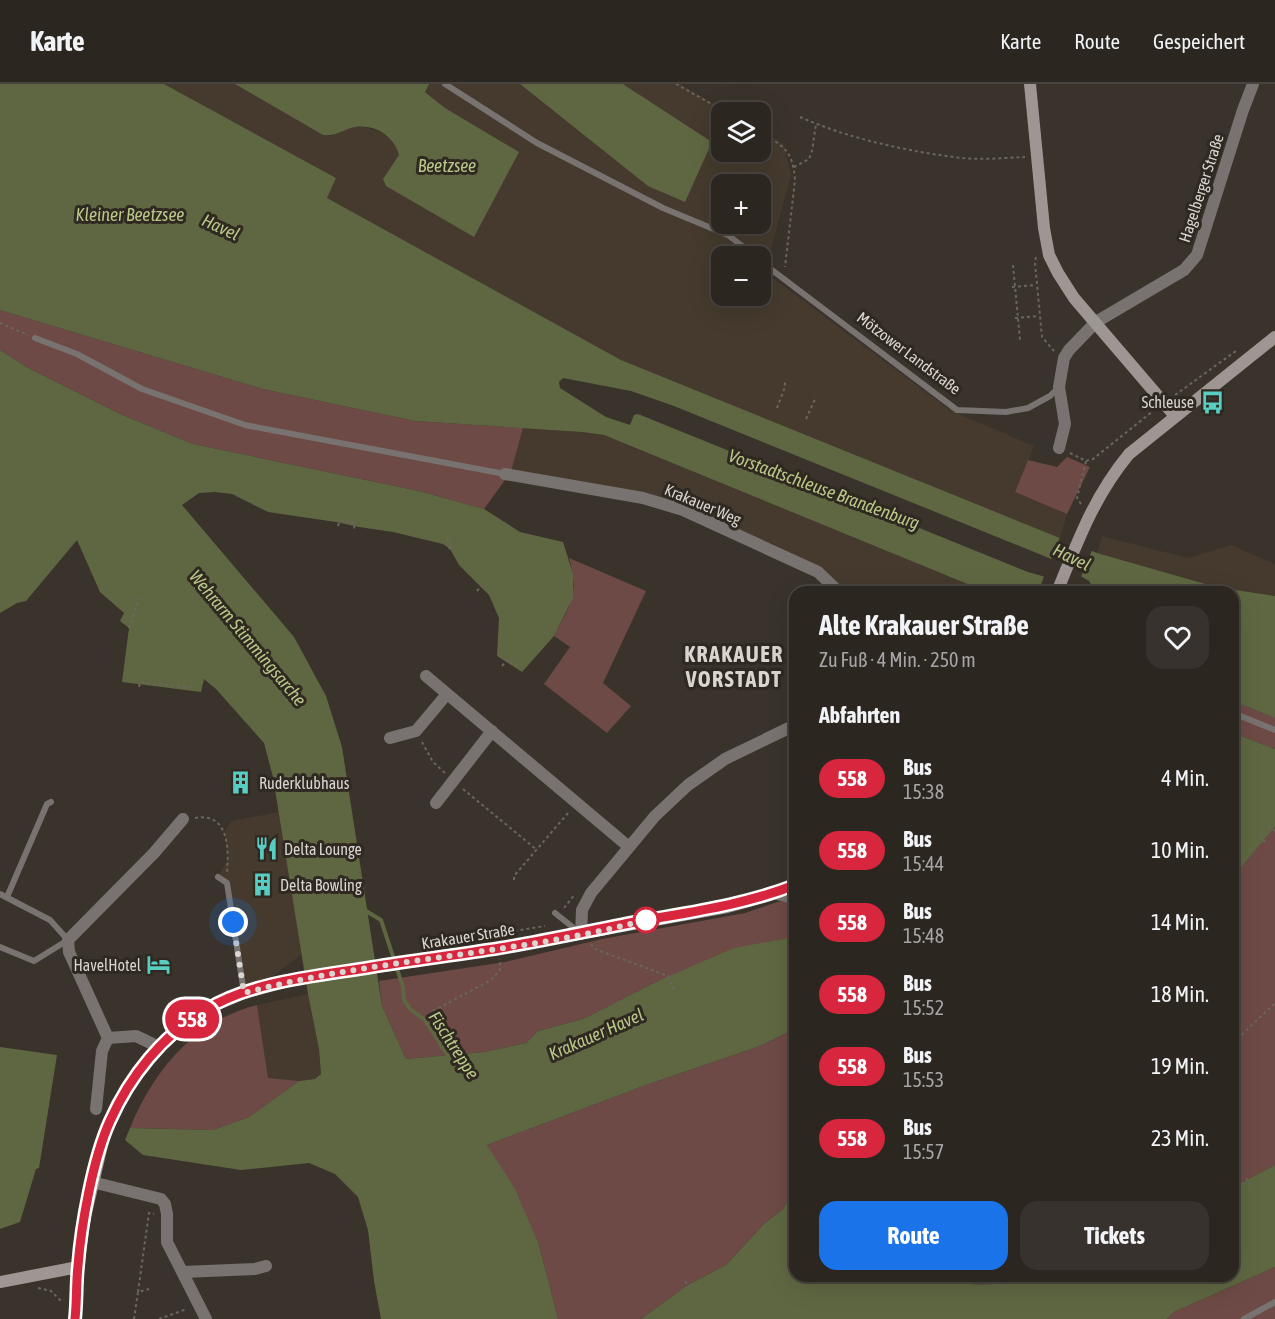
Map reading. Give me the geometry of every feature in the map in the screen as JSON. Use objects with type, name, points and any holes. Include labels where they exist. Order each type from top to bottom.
[{"type":"main road","points":[[1030,84],[1044,228],[1049,255],[1074,298],[1175,416]]},
{"type":"main road","points":[[1059,586],[1090,512],[1129,454],[1275,337]]},
{"type":"main road","name":"Krakauer Straße","points":[[75,1319],[78,1266],[92,1182],[109,1122],[129,1085],[159,1047],[206,1009],[244,993],[292,980],[500,948],[727,907],[770,896],[789,888]]},
{"type":"main road","points":[[0,1282],[78,1266]]},
{"type":"street","name":"Hagelberger Straße","points":[[1096,322],[1184,270],[1197,255],[1253,84]]},
{"type":"street","points":[[1059,448],[1065,424],[1059,387],[1064,358],[1096,322]]},
{"type":"street","name":"Krakauer Weg","points":[[505,474],[643,498],[683,510],[819,572],[833,586]]},
{"type":"street","points":[[426,676],[629,847]]},
{"type":"street","points":[[390,738],[416,731],[447,694]]},
{"type":"street","points":[[580,934],[582,910],[591,893],[655,816],[688,784],[725,759],[789,728]]},
{"type":"street","points":[[436,803],[455,782],[492,732]]},
{"type":"street","points":[[96,1109],[102,1051],[108,1038],[69,952],[68,940],[154,853],[183,819]]},
{"type":"street","points":[[108,1038],[136,1036],[159,1047]]},
{"type":"street","points":[[92,1182],[160,1200],[165,1204],[168,1214],[167,1242],[206,1319]]},
{"type":"street","points":[[183,1272],[255,1269],[266,1266]]},
{"type":"lane","points":[[445,84],[537,143],[663,208],[728,235],[742,246]]},
{"type":"lane","name":"Mötzower Landstraße","points":[[771,270],[957,410],[1006,412],[1028,408],[1050,396],[1059,387]]},
{"type":"lane","points":[[36,338],[77,354],[142,389],[245,425],[505,474]]},
{"type":"lane","points":[[1239,715],[1275,730]]},
{"type":"lane","points":[[7,897],[47,804],[51,802]]},
{"type":"lane","points":[[218,877],[227,883],[244,993]]},
{"type":"lane","points":[[0,894],[50,920],[68,940],[34,961],[0,947]]},
{"type":"lane","points":[[770,896],[789,901]]},
{"type":"lane","points":[[555,913],[580,934]]},
{"type":"lane","points":[[1244,1319],[1275,1302]]},
{"type":"path","points":[[676,84],[711,104]]},
{"type":"path","points":[[800,117],[829,130],[877,143],[963,158],[1037,157]]},
{"type":"path","points":[[794,167],[809,159],[816,124]]},
{"type":"path","points":[[771,138],[782,145],[794,167],[795,180],[782,279]]},
{"type":"path","points":[[1037,254],[1035,263],[1042,338],[1049,348],[1064,358]]},
{"type":"path","points":[[1012,265],[1020,340]]},
{"type":"path","points":[[1013,287],[1037,285]]},
{"type":"path","points":[[1016,317],[1040,316]]},
{"type":"path","points":[[0,323],[36,338]]},
{"type":"path","points":[[1164,403],[1238,349]]},
{"type":"path","points":[[777,408],[785,382]]},
{"type":"path","points":[[806,419],[816,397]]},
{"type":"path","points":[[1059,448],[1086,461],[1093,459],[1150,413]]},
{"type":"path","points":[[1077,498],[1086,461]]},
{"type":"path","points":[[338,526],[340,520],[355,524],[354,529]]},
{"type":"path","points":[[447,537],[452,547],[448,549]]},
{"type":"path","points":[[477,591],[482,585]]},
{"type":"path","points":[[129,628],[139,597]]},
{"type":"path","points":[[502,666],[508,659],[517,665]]},
{"type":"path","points":[[139,687],[140,682],[194,688]]},
{"type":"path","points":[[416,731],[433,762],[537,850]]},
{"type":"path","points":[[514,880],[514,876],[576,804]]},
{"type":"path","points":[[183,819],[204,816],[214,819],[224,832],[228,858],[227,883]]},
{"type":"path","points":[[1269,826],[1275,831]]},
{"type":"path","points":[[1259,836],[1265,842]]},
{"type":"path","points":[[1239,864],[1245,866]]},
{"type":"path","points":[[580,934],[596,949],[668,976],[675,993]]},
{"type":"path","points":[[433,1011],[491,980],[500,970],[500,948]]},
{"type":"path","points":[[1239,1037],[1275,1003]]},
{"type":"path","points":[[1246,1178],[1252,1186]]},
{"type":"path","points":[[134,1319],[149,1214],[168,1214]]},
{"type":"path","points":[[685,1281],[689,1287]]},
{"type":"path","points":[[1005,1282],[1006,1287]]},
{"type":"path","points":[[30,1290],[39,1288],[51,1291],[60,1300],[77,1294]]},
{"type":"path","points":[[138,1292],[149,1289]]},
{"type":"path","points":[[159,1319],[198,1305]]},
{"type":"shaded area","points":[[164,84],[235,84],[323,135],[330,136],[353,127],[365,127],[386,134],[396,143],[399,155],[393,166],[519,152],[445,108],[425,91],[429,84],[520,84],[552,109],[711,142],[711,162],[771,162],[771,137],[784,144],[791,175],[771,250],[771,246],[711,246],[711,306],[771,306],[771,276],[950,410],[1034,446],[1015,492],[1067,514],[1060,538],[621,360],[327,198],[336,178]]},
{"type":"shaded area","points":[[623,84],[680,84],[711,102],[711,141]]},
{"type":"shaded area","points":[[0,310],[263,389],[415,421],[523,428],[511,472],[484,509],[419,491],[193,444],[120,414],[28,368],[0,350]]},
{"type":"shaded area","points":[[523,428],[604,435],[972,586],[837,586],[820,569],[670,501],[511,472]]},
{"type":"shaded area","points":[[1067,457],[1090,467],[1067,514],[1015,492],[1028,460],[1057,467]]},
{"type":"shaded area","points":[[1102,536],[1188,558],[1231,545],[1275,564],[1275,596],[1239,591],[1239,586],[1212,586],[1097,553]]},
{"type":"shaded area","points":[[569,558],[646,591],[603,683],[631,706],[607,733],[544,684],[570,647],[554,636],[572,598],[573,581]]},
{"type":"shaded area","points":[[1239,703],[1275,718],[1275,749],[1239,735]]},
{"type":"shaded area","points":[[279,812],[302,954],[272,977],[243,987],[227,883],[218,877],[228,858],[224,832],[231,821]]},
{"type":"shaded area","points":[[1275,827],[1275,1165],[1239,1184],[1239,864],[1242,865]]},
{"type":"shaded area","points":[[789,898],[789,939],[658,981],[583,1019],[538,1031],[526,1043],[484,1052],[406,1059],[382,1006],[379,981],[505,962],[602,939],[745,913]]},
{"type":"shaded area","points":[[308,994],[319,1049],[321,1074],[315,1079],[299,1081],[268,1079],[257,1005]]},
{"type":"shaded area","points":[[257,1005],[268,1078],[299,1081],[249,1117],[213,1130],[130,1128],[151,1087],[179,1051],[214,1023],[234,1012]]},
{"type":"shaded area","points":[[789,1032],[789,1198],[783,1209],[765,1223],[726,1265],[686,1286],[641,1319],[558,1319],[539,1245],[487,1145],[646,1085],[757,1047]]},
{"type":"shaded area","points":[[1275,1267],[1275,1319],[1167,1319],[1174,1312]]},
{"type":"shaded area","points":[[958,1282],[1003,1282],[989,1285]]},
{"type":"water","name":"Kleiner Beetzsee","points":[[0,84],[164,84],[336,178],[327,198],[621,360],[1097,553],[1212,586],[1092,586],[1089,581],[1049,558],[674,406],[631,391],[563,378],[559,382],[560,388],[606,417],[630,425],[634,415],[638,414],[1028,572],[1077,586],[972,586],[604,435],[415,421],[263,389],[0,310]]},
{"type":"water","name":"Beetzsee","points":[[235,84],[429,84],[425,92],[445,108],[519,152],[474,237],[386,186],[383,179],[399,155],[393,142],[383,133],[370,127],[355,127],[332,135],[323,135]]},
{"type":"water","points":[[520,84],[623,84],[711,141],[685,202],[648,186]]},
{"type":"water","points":[[0,350],[28,368],[120,414],[193,444],[419,491],[484,509],[520,532],[563,542],[573,574],[573,598],[554,636],[522,672],[497,656],[499,618],[489,595],[459,565],[450,549],[443,544],[393,532],[268,512],[232,494],[199,493],[182,505],[294,637],[326,696],[342,747],[382,1006],[406,1059],[484,1052],[526,1043],[538,1031],[583,1019],[658,981],[734,948],[789,938],[789,1032],[757,1047],[646,1085],[487,1145],[515,1189],[539,1245],[558,1319],[381,1319],[368,1230],[358,1197],[335,1174],[309,1163],[241,1170],[143,1155],[125,1140],[130,1128],[213,1130],[249,1117],[299,1081],[315,1079],[321,1074],[319,1049],[273,777],[264,743],[216,689],[204,679],[201,692],[122,682],[129,628],[120,621],[124,613],[100,592],[77,540],[26,601],[17,603],[0,613]]},
{"type":"water","name":"Kleiner Beetzsee","points":[[1239,591],[1275,596],[1275,718],[1239,703]]},
{"type":"water","points":[[1239,735],[1275,749],[1275,827],[1242,866],[1239,865]]},
{"type":"water","points":[[0,1047],[57,1055],[39,1168],[36,1169],[20,1222],[0,1229]]},
{"type":"water","points":[[1275,1165],[1275,1267],[1174,1312],[1167,1319],[641,1319],[686,1286],[726,1265],[765,1223],[783,1209],[789,1198],[789,1282],[958,1282],[980,1285],[1000,1282],[1239,1282],[1239,1184]]},
{"type":"pier","points":[[1061,535],[1093,548],[1080,579],[1050,562]]},
{"type":"pier","points":[[1045,574],[1079,583],[1078,586],[1040,586]]},
{"type":"waterway","name":"Fischtreppe","points":[[362,911],[381,920],[403,987],[404,1000],[410,1009],[425,1020],[450,1059]]},
{"type":"bus line","name":"558","points":[[75,1319],[78,1266],[85,1217],[109,1122],[129,1085],[159,1047],[206,1009],[244,993],[292,980],[500,948],[727,907],[770,896],[789,888]]},
{"type":"place","name":"Schleuse","points":[[1212,402]]},
{"type":"place","name":"Ruderklubhaus","points":[[241,783]]},
{"type":"place","name":"Delta Lounge","points":[[266,849]]},
{"type":"place","name":"Delta Bowling","points":[[262,885]]},
{"type":"place","name":"HavelHotel","points":[[159,965]]},
{"type":"district","name":"KRAKAUER VORSTADT","points":[[734,666]]},
{"type":"route","points":[[233,922],[244,993],[292,980],[500,948],[646,920]]},
{"type":"water label","name":"Havel","points":[[221,227]]},
{"type":"water label","name":"Vorstadtschleuse Brandenburg","points":[[824,489]]},
{"type":"water label","name":"Havel","points":[[1072,557]]},
{"type":"water label","name":"Wehrarm Stimmingsarche","points":[[248,638]]},
{"type":"water label","name":"Krakauer Havel","points":[[596,1034]]}]
